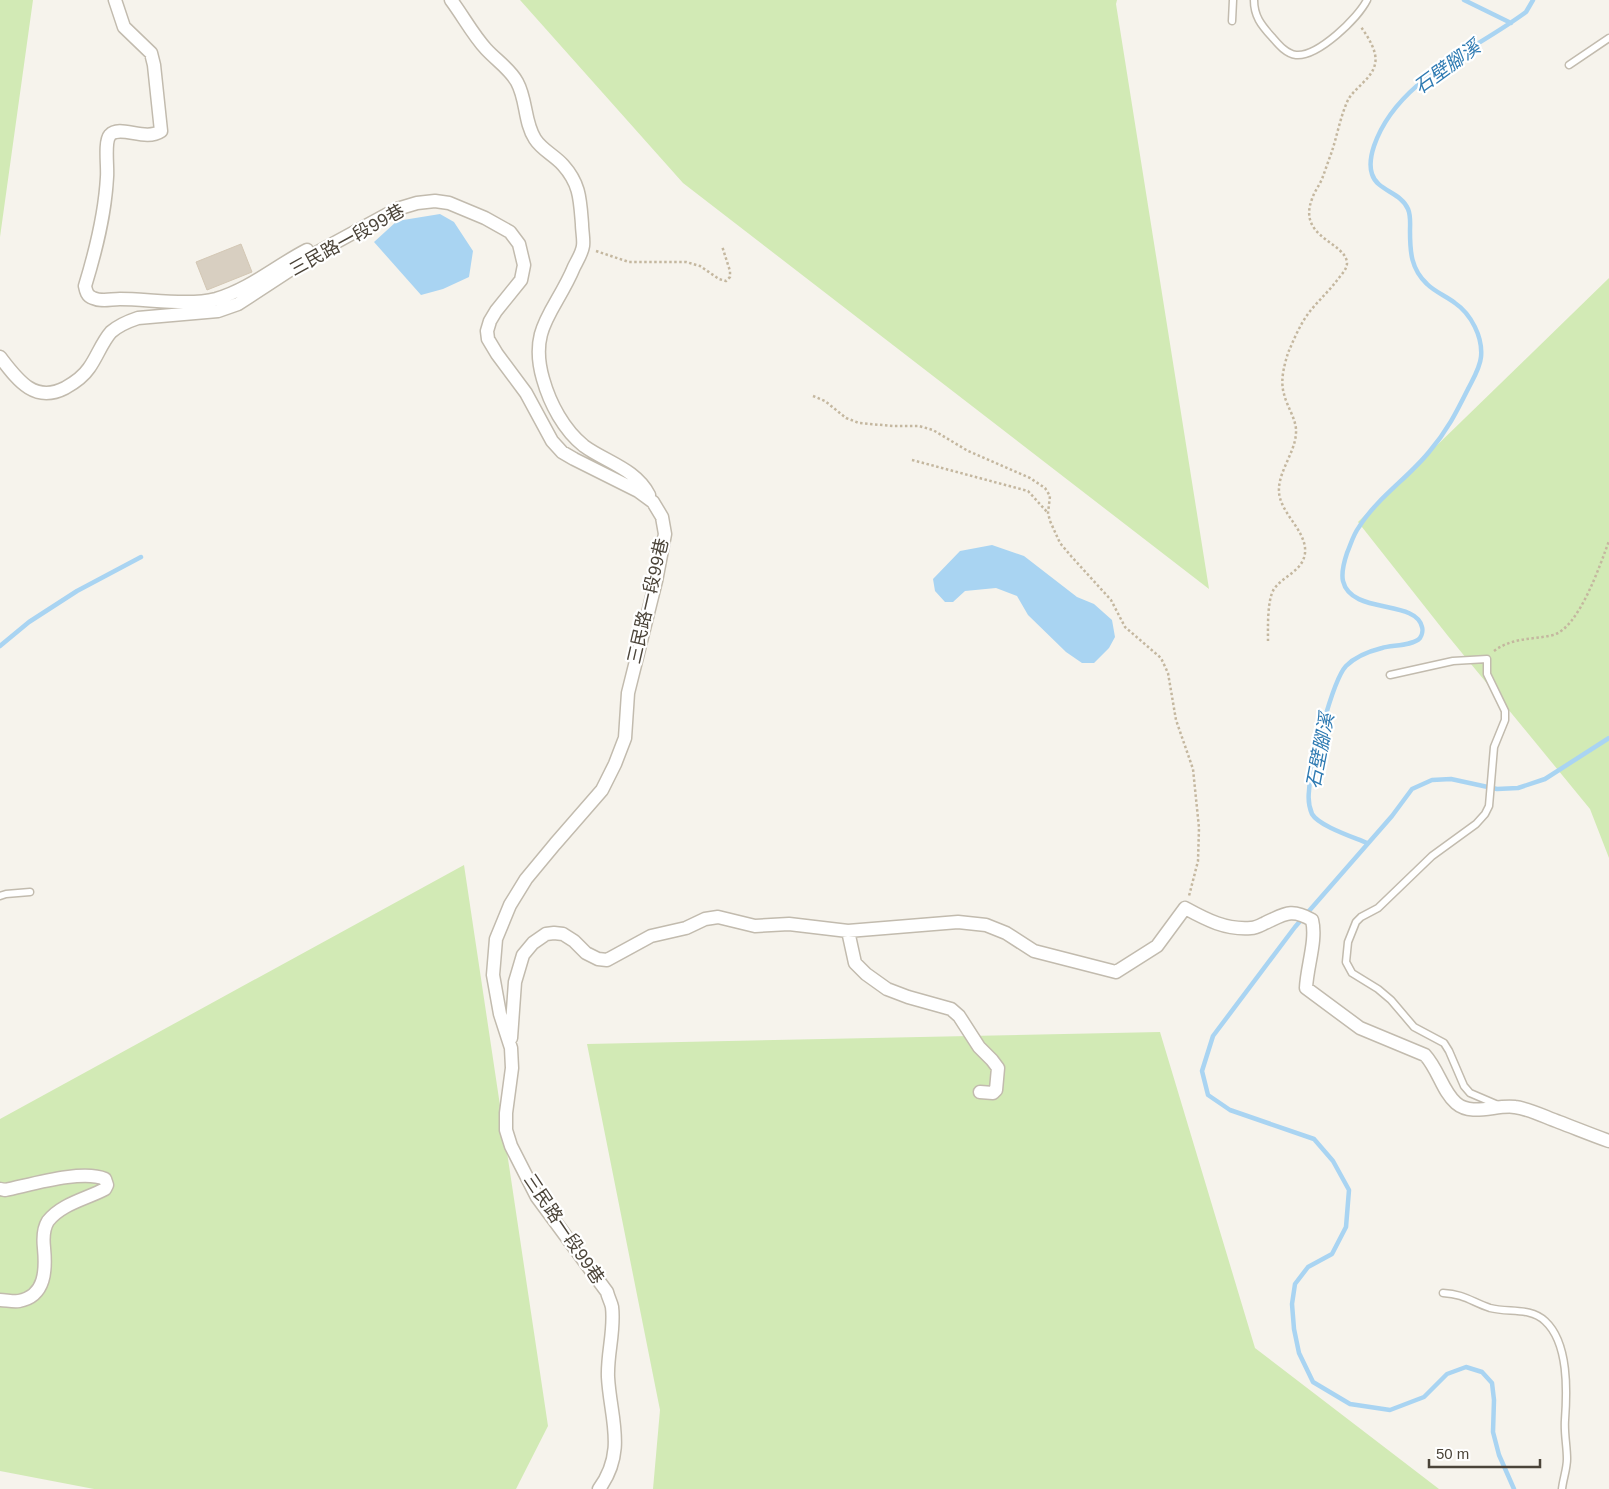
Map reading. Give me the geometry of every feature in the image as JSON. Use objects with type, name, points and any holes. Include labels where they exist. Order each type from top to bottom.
[{"type":"street","points":[[115,0],[124,27],[151,53],[154,65],[160,131],[155,135],[144,136],[115,132],[110,135],[107,141],[107,177],[102,228],[85,286],[87,293],[92,298],[100,300],[202,302],[216,299],[257,281],[306,250],[332,244]]},
{"type":"street","points":[[451,0],[485,48],[516,79],[522,91],[534,138],[543,149],[562,164],[576,182],[580,192],[583,247],[568,282],[546,319],[540,334],[539,360],[543,380],[551,400],[567,430],[584,446],[628,471],[645,487],[652,502]]},
{"type":"street","name":"三民路一段99巷","points":[[0,357],[13,374],[30,390],[43,393],[57,392],[74,383],[88,370],[112,332],[126,322],[138,318],[218,311],[238,304],[332,244],[397,210],[417,203],[435,201],[449,203],[485,218],[510,232],[519,244],[524,265],[521,280],[490,321],[487,331],[488,339],[496,354],[526,393],[552,441],[562,452],[638,491],[652,502],[662,517],[665,534],[656,581],[628,693],[625,738],[615,764],[602,790],[526,879],[510,905],[496,940],[493,975],[500,1014],[511,1048],[512,1068],[506,1113],[506,1130],[511,1146],[538,1197],[607,1292],[612,1307],[608,1376],[616,1437],[612,1460],[599,1489]]},
{"type":"street","points":[[511,1048],[515,982],[524,955],[533,944],[546,934],[563,934],[574,941],[586,953],[598,959],[607,960],[651,936],[686,928],[706,919],[718,917],[755,926],[790,924],[848,932],[958,922],[986,925],[1006,933],[1034,951],[1116,972],[1158,946],[1186,908],[1210,922],[1230,928],[1253,928],[1288,912],[1300,913],[1312,920],[1314,934],[1307,969],[1306,988],[1360,1028],[1425,1055],[1456,1104],[1464,1108],[1482,1110],[1514,1106],[1532,1111],[1609,1141]]},
{"type":"street","points":[[848,932],[856,963],[866,974],[887,989],[951,1009],[959,1016],[979,1047],[998,1068],[996,1090],[993,1093],[980,1092]]},
{"type":"street","points":[[0,1189],[5,1190],[82,1176],[98,1176],[104,1179],[107,1185],[105,1189],[68,1206],[48,1221],[45,1227],[44,1240],[46,1265],[40,1289],[30,1297],[19,1301],[0,1300]]},
{"type":"lane","points":[[1232,21],[1233,0]]},
{"type":"lane","points":[[1254,0],[1254,10],[1258,20],[1281,47],[1294,55],[1305,54],[1323,45],[1346,27],[1367,0]]},
{"type":"lane","points":[[1569,65],[1609,38]]},
{"type":"lane","points":[[1390,676],[1453,661],[1486,660],[1487,674],[1505,711],[1505,720],[1494,747],[1489,806],[1485,814],[1476,824],[1432,856],[1378,908],[1361,917],[1352,929],[1348,942],[1346,962],[1352,973],[1385,993],[1414,1028],[1444,1043],[1464,1086],[1470,1093],[1504,1107]]},
{"type":"lane","points":[[0,896],[30,892]]},
{"type":"lane","points":[[1443,1293],[1465,1296],[1490,1308],[1531,1313],[1546,1322],[1554,1334],[1561,1349],[1567,1388],[1565,1422],[1566,1466],[1562,1489]]},
{"type":"path","points":[[1268,641],[1270,599],[1274,590],[1294,573],[1305,554],[1300,534],[1287,514],[1280,498],[1279,487],[1297,432],[1283,393],[1283,372],[1295,339],[1309,312],[1336,282],[1345,270],[1347,263],[1346,258],[1340,251],[1317,232],[1310,223],[1308,212],[1311,199],[1332,153],[1348,102],[1354,90],[1373,71],[1376,62],[1375,53],[1369,39],[1354,18]]},
{"type":"path","points":[[583,247],[629,262],[686,262],[700,266],[719,279],[726,281],[730,277],[730,270],[722,246]]},
{"type":"path","points":[[813,396],[825,401],[846,418],[859,423],[918,426],[933,430],[968,451],[1030,478],[1045,488],[1050,496],[1048,513],[1050,521],[1060,543],[1111,600],[1125,627],[1161,658],[1168,673],[1176,720],[1193,770],[1199,828],[1198,861],[1186,908]]},
{"type":"path","points":[[912,460],[1028,491],[1048,513]]},
{"type":"path","points":[[1486,660],[1500,647],[1530,638],[1555,635],[1564,629],[1577,614],[1609,541]]},
{"type":"green space","points":[[0,0],[33,0],[0,237]]},
{"type":"green space","points":[[520,0],[1117,0],[1116,4],[1209,589],[683,183]]},
{"type":"green space","points":[[1609,278],[1609,858],[1590,809],[1448,636],[1358,522]]},
{"type":"green space","points":[[464,865],[548,1426],[516,1489],[94,1489],[0,1471],[0,1119]]},
{"type":"green space","points":[[1160,1032],[1255,1348],[1439,1489],[653,1489],[660,1410],[587,1044]]},
{"type":"water","points":[[440,214],[454,222],[473,251],[469,277],[443,289],[421,295],[374,242],[397,221]]},
{"type":"water","points":[[992,545],[1024,556],[1077,597],[1094,604],[1112,620],[1115,637],[1109,648],[1094,663],[1082,663],[1066,652],[1028,615],[1017,596],[996,588],[965,591],[953,602],[945,602],[935,591],[933,579],[960,551]]},
{"type":"building","points":[[241,244],[252,272],[207,290],[196,262]]},
{"type":"waterway","points":[[1464,0],[1511,23]]},
{"type":"waterway","name":"石壁腳溪","points":[[1367,843],[1329,827],[1312,814],[1309,806],[1310,780],[1317,746],[1334,689],[1346,666],[1358,657],[1373,651],[1413,643],[1421,637],[1422,628],[1417,618],[1408,613],[1358,599],[1348,592],[1342,574],[1344,563],[1354,536],[1366,517],[1421,461],[1446,429],[1476,373],[1481,349],[1478,334],[1466,313],[1455,303],[1430,287],[1418,272],[1412,260],[1408,209],[1405,203],[1375,180],[1371,171],[1371,156],[1385,123],[1400,102],[1418,84],[1439,68],[1526,12],[1533,0]]},
{"type":"waterway","points":[[0,646],[29,622],[77,591],[141,557]]},
{"type":"waterway","name":"石壁腳溪","points":[[1514,1489],[1499,1455],[1493,1432],[1494,1400],[1492,1383],[1482,1372],[1466,1367],[1447,1374],[1424,1397],[1390,1410],[1350,1404],[1313,1382],[1299,1353],[1294,1329],[1292,1304],[1295,1284],[1308,1267],[1332,1254],[1346,1227],[1349,1190],[1333,1161],[1314,1139],[1230,1110],[1208,1095],[1202,1071],[1213,1036],[1295,927],[1392,816],[1412,789],[1432,780],[1451,779],[1497,789],[1518,788],[1545,779],[1609,738]]}]
